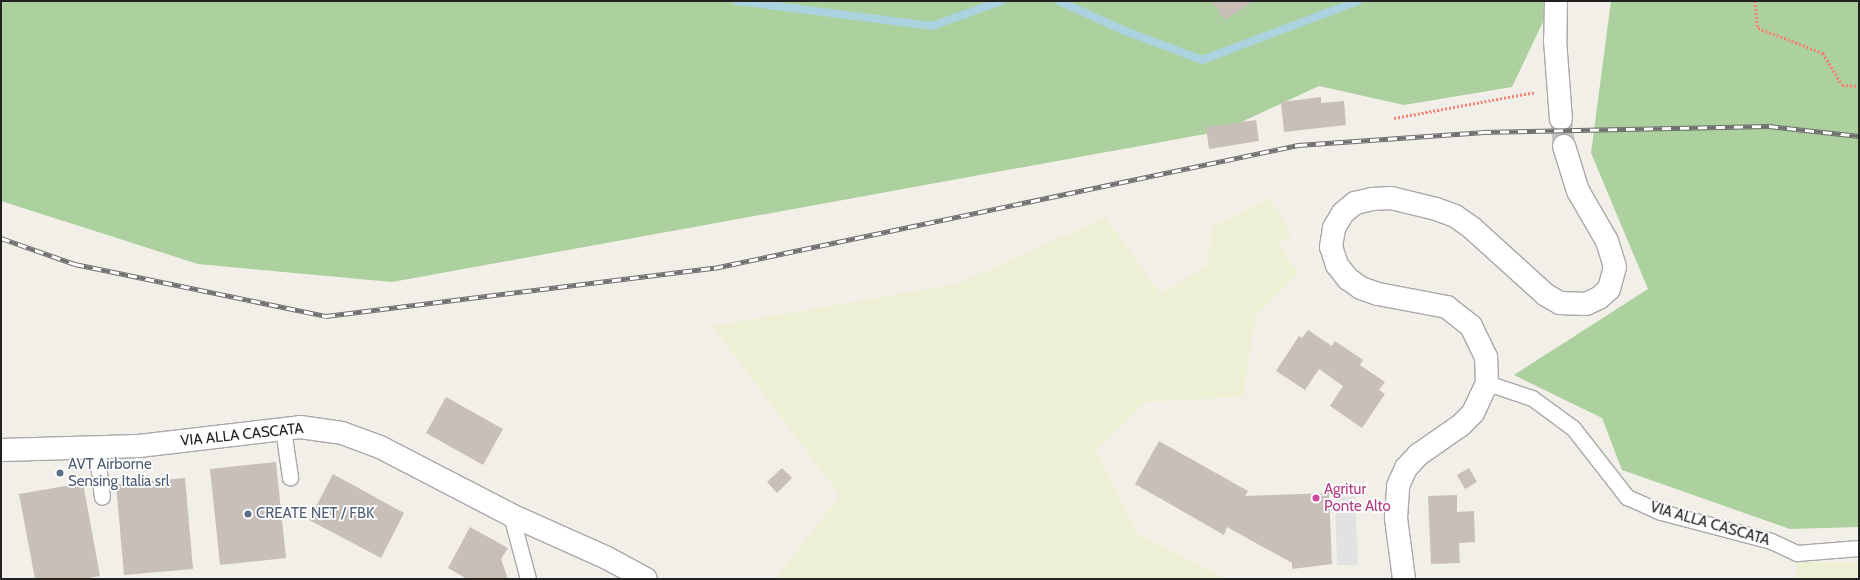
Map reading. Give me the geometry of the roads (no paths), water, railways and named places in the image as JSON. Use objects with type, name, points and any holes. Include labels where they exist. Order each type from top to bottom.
[{"type":"street","points":[[1556,1],[1555,40],[1561,119]]},
{"type":"street","points":[[1404,578],[1396,518],[1398,486],[1406,468],[1418,455],[1461,425],[1473,413],[1487,383],[1486,357],[1480,340],[1471,326],[1447,307],[1378,294],[1361,288],[1348,279],[1336,265],[1331,247],[1334,228],[1343,213],[1355,203],[1372,199],[1391,198],[1436,209],[1455,216],[1472,228],[1546,295],[1560,303],[1586,304],[1599,298],[1608,289],[1615,267],[1607,241],[1578,191],[1564,146]]},
{"type":"street","name":"VIA ALLA CASCATA","points":[[1,450],[139,446],[300,427],[342,433],[380,447],[511,515],[607,558],[646,579]]},
{"type":"lane","name":"VIA ALLA CASCATA","points":[[1487,383],[1532,398],[1573,428],[1627,497],[1661,512],[1771,541],[1797,553],[1859,548]]},
{"type":"lane","points":[[283,429],[290,477]]},
{"type":"lane","points":[[96,447],[102,497]]},
{"type":"lane","points":[[511,515],[528,579]]},
{"type":"waterway","points":[[737,1],[932,26],[1002,1]]},
{"type":"waterway","points":[[1059,1],[1125,31],[1202,60],[1358,1]]},
{"type":"tunnel","points":[[1561,119],[1564,146]]},
{"type":"railway","points":[[1,238],[75,264],[326,316],[714,268],[1298,145],[1482,132],[1769,126],[1859,136]]},
{"type":"place","name":"AVT Airborne Sensing Italia srl","points":[[60,473]]},
{"type":"place","name":"Agritur Ponte Alto","points":[[1316,498]]},
{"type":"place","name":"CREATE NET / FBK","points":[[248,514]]}]
